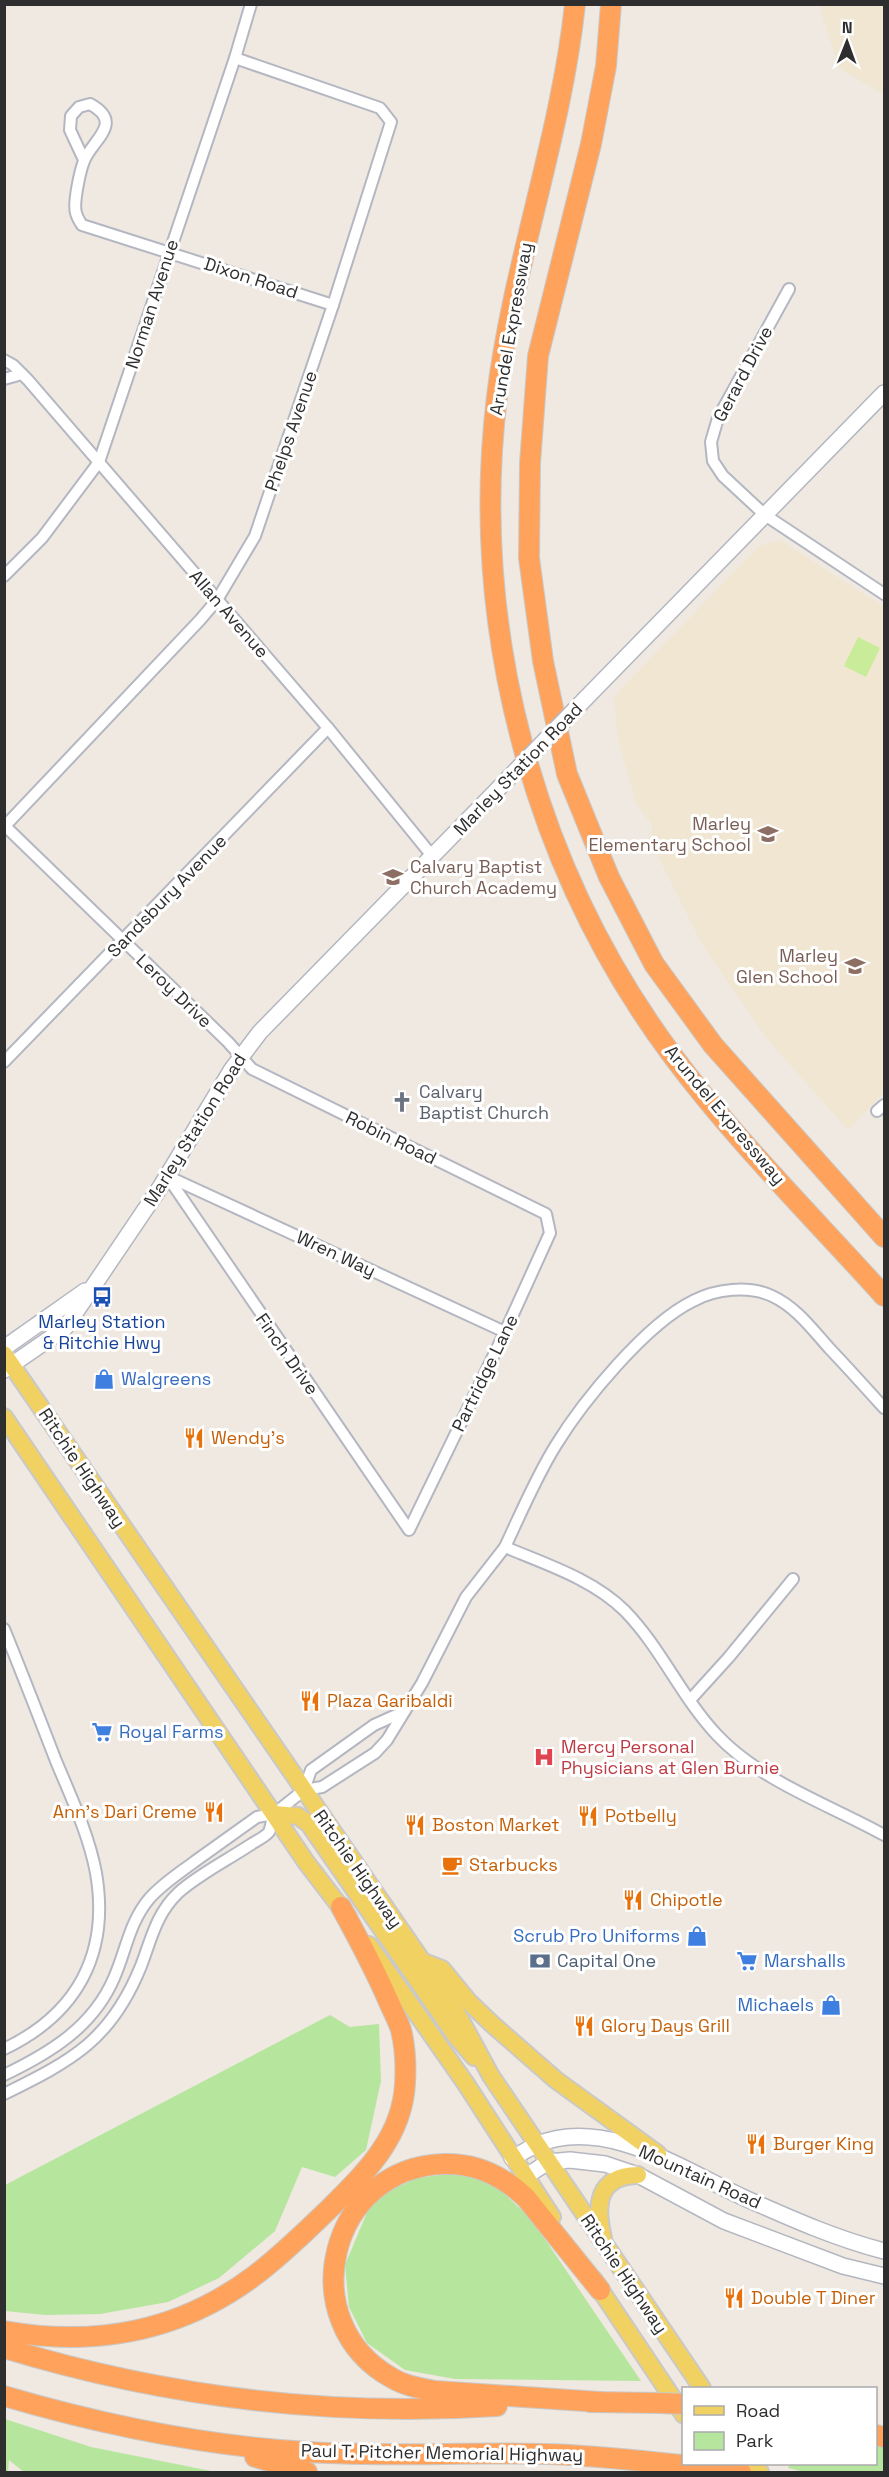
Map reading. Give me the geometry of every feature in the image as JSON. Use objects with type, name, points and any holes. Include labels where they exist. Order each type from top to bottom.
[{"type":"highway","name":"Arundel Expressway","points":[[575,4],[558,105],[510,317],[496,410],[491,485],[492,565],[499,636],[512,705],[535,786],[563,862],[601,943],[649,1022],[690,1079],[732,1130],[885,1296]]},
{"type":"highway","name":"Arundel Expressway","points":[[611,4],[606,66],[591,144],[537,357],[530,463],[529,558],[543,661],[567,774],[609,877],[654,964],[713,1045],[885,1237]]},
{"type":"highway","points":[[4,2331],[66,2338],[101,2336],[141,2330],[181,2318],[218,2299],[268,2264],[363,2175],[381,2155],[393,2132],[405,2085],[401,2030],[373,1966],[341,1907]]},
{"type":"highway","points":[[600,2290],[526,2198],[512,2184],[494,2174],[454,2164],[430,2164],[411,2170],[375,2188],[359,2205],[343,2231],[334,2261],[333,2284],[336,2306],[351,2340],[377,2369],[393,2379],[435,2391],[600,2402],[682,2404]]},
{"type":"highway","points":[[4,2348],[58,2365],[144,2384],[231,2398],[307,2406],[382,2410],[600,2402]]},
{"type":"highway","name":"Paul T. Pitcher Memorial Highway","points":[[4,2396],[137,2430],[306,2452],[382,2456],[543,2454],[682,2463]]},
{"type":"highway","points":[[195,2439],[307,2472]]},
{"type":"highway","name":"Paul T. Pitcher Memorial Highway","points":[[710,2465],[741,2472]]},
{"type":"main road","name":"Marley Station Road","points":[[7,1363],[65,1328],[167,1176],[241,1057],[285,1004],[433,857],[885,393]]},
{"type":"main road","name":"Marley Station Road","points":[[4,1348],[95,1284]]},
{"type":"main road","name":"Ritchie Highway","points":[[7,1363],[453,2006],[491,2076],[701,2387]]},
{"type":"main road","name":"Ritchie Highway","points":[[4,1417],[306,1862],[341,1907],[460,2075],[512,2158],[682,2412]]},
{"type":"main road","points":[[274,1814],[298,1816],[309,1824],[456,2036],[491,2076]]},
{"type":"main road","points":[[421,1961],[442,1969],[469,2002],[556,2080],[658,2154]]},
{"type":"main road","name":"Mountain Road","points":[[512,2158],[537,2145],[564,2139],[621,2142],[658,2154],[747,2199],[850,2242],[885,2251]]},
{"type":"main road","points":[[525,2177],[548,2162]]},
{"type":"main road","name":"Mountain Road","points":[[548,2162],[593,2162],[638,2175],[721,2220],[843,2266],[885,2276]]},
{"type":"main road","points":[[606,2247],[598,2217],[600,2196],[608,2185],[618,2179],[638,2175]]},
{"type":"main road","points":[[710,2465],[724,2472]]},
{"type":"street","name":"Norman Avenue","points":[[4,576],[42,538],[99,462],[235,58],[251,4]]},
{"type":"street","name":"Phelps Avenue","points":[[5,826],[217,600],[255,536],[333,305],[391,122],[380,108],[235,58]]},
{"type":"street","points":[[90,104],[101,110],[106,120],[103,135],[84,160],[70,130],[70,116],[80,107],[90,104]]},
{"type":"street","name":"Dixon Road","points":[[84,160],[75,212],[82,225],[333,305]]},
{"type":"street","name":"Gerard Drive","points":[[789,289],[718,418],[711,442],[711,453],[716,468],[732,486],[765,514],[885,594]]},
{"type":"street","name":"Allan Avenue","points":[[4,360],[22,374],[99,462],[328,728],[433,857]]},
{"type":"street","points":[[4,379],[22,374]]},
{"type":"street","name":"Sandsbury Avenue","points":[[4,1062],[328,728]]},
{"type":"street","name":"Leroy Drive","points":[[5,826],[241,1057]]},
{"type":"street","name":"Robin Road","points":[[241,1057],[252,1069],[546,1214]]},
{"type":"street","name":"Wren Way","points":[[167,1176],[505,1332]]},
{"type":"street","name":"Finch Drive","points":[[167,1176],[409,1530]]},
{"type":"street","name":"Partridge Lane","points":[[409,1530],[505,1332],[550,1233],[546,1214]]},
{"type":"street","points":[[303,1790],[322,1787],[375,1753],[387,1740],[422,1683],[466,1597],[505,1547],[556,1444],[597,1388],[633,1350],[683,1306],[704,1296],[728,1291],[752,1291],[771,1295],[782,1301],[804,1320],[885,1408]]},
{"type":"street","points":[[505,1547],[584,1582],[614,1601],[634,1621],[716,1735],[744,1758],[776,1779],[885,1835]]},
{"type":"street","points":[[690,1700],[729,1657],[793,1579]]},
{"type":"street","points":[[4,1629],[90,1849],[99,1896],[95,1940],[90,1961],[79,1988],[58,2014],[40,2030],[4,2049]]},
{"type":"street","points":[[4,2075],[44,2056],[80,2028],[94,2011],[114,1978],[134,1921],[148,1900],[165,1883],[257,1817],[274,1814],[303,1790],[311,1770],[374,1725],[404,1712]]},
{"type":"street","points":[[4,2094],[54,2070],[74,2058],[96,2039],[123,2004],[143,1961],[154,1926],[164,1909],[178,1893],[268,1833],[274,1814]]},
{"type":"shaded area","points":[[819,5],[884,5],[884,95],[839,68]]},
{"type":"shaded area","name":"Marley Elementary School","points":[[780,540],[884,607],[884,1092],[848,1130],[768,1040],[703,946],[652,844],[652,825],[636,803],[618,740],[614,699],[620,690],[759,546]]},
{"type":"green space","points":[[858,637],[880,648],[866,677],[844,666]]},
{"type":"green space","points":[[330,2015],[350,2027],[379,2024],[381,2081],[366,2150],[335,2177],[302,2167],[275,2231],[219,2278],[168,2302],[100,2314],[45,2315],[5,2311],[5,2185]]},
{"type":"green space","points":[[454,2173],[492,2182],[532,2220],[641,2381],[455,2379],[405,2370],[367,2343],[349,2307],[345,2265],[368,2210],[386,2192],[417,2178]]},
{"type":"green space","points":[[5,2419],[91,2447],[216,2472],[24,2472],[9,2460],[8,2472],[5,2472]]},
{"type":"green space","points":[[877,2444],[884,2446],[884,2472],[805,2472],[788,2468],[790,2465],[877,2465]]},
{"type":"place","name":"Marley Elementary School","points":[[768,834]]},
{"type":"place","name":"Calvary Baptist Church Academy","points":[[393,877]]},
{"type":"place","name":"Marley Glen School","points":[[855,966]]},
{"type":"place","name":"Calvary Baptist Church","points":[[402,1102]]},
{"type":"place","name":"Marley Station & Ritchie Hwy","points":[[102,1297]]},
{"type":"place","name":"Walgreens","points":[[104,1379]]},
{"type":"place","name":"Wendy's","points":[[194,1438]]},
{"type":"place","name":"Plaza Garibaldi","points":[[310,1701]]},
{"type":"place","name":"Royal Farms","points":[[102,1732]]},
{"type":"place","name":"Mercy Personal Physicians at Glen Burnie","points":[[544,1757]]},
{"type":"place","name":"Ann's Dari Creme","points":[[214,1812]]},
{"type":"place","name":"Potbelly","points":[[588,1816]]},
{"type":"place","name":"Boston Market","points":[[415,1825]]},
{"type":"place","name":"Starbucks","points":[[452,1865]]},
{"type":"place","name":"Chipotle","points":[[633,1900]]},
{"type":"place","name":"Scrub Pro Uniforms","points":[[697,1936]]},
{"type":"place","name":"Capital One","points":[[540,1961]]},
{"type":"place","name":"Marshalls","points":[[747,1961]]},
{"type":"place","name":"Michaels","points":[[831,2005]]},
{"type":"place","name":"Glory Days Grill","points":[[584,2026]]},
{"type":"place","name":"Burger King","points":[[756,2144]]},
{"type":"place","name":"Double T Diner","points":[[734,2298]]}]
